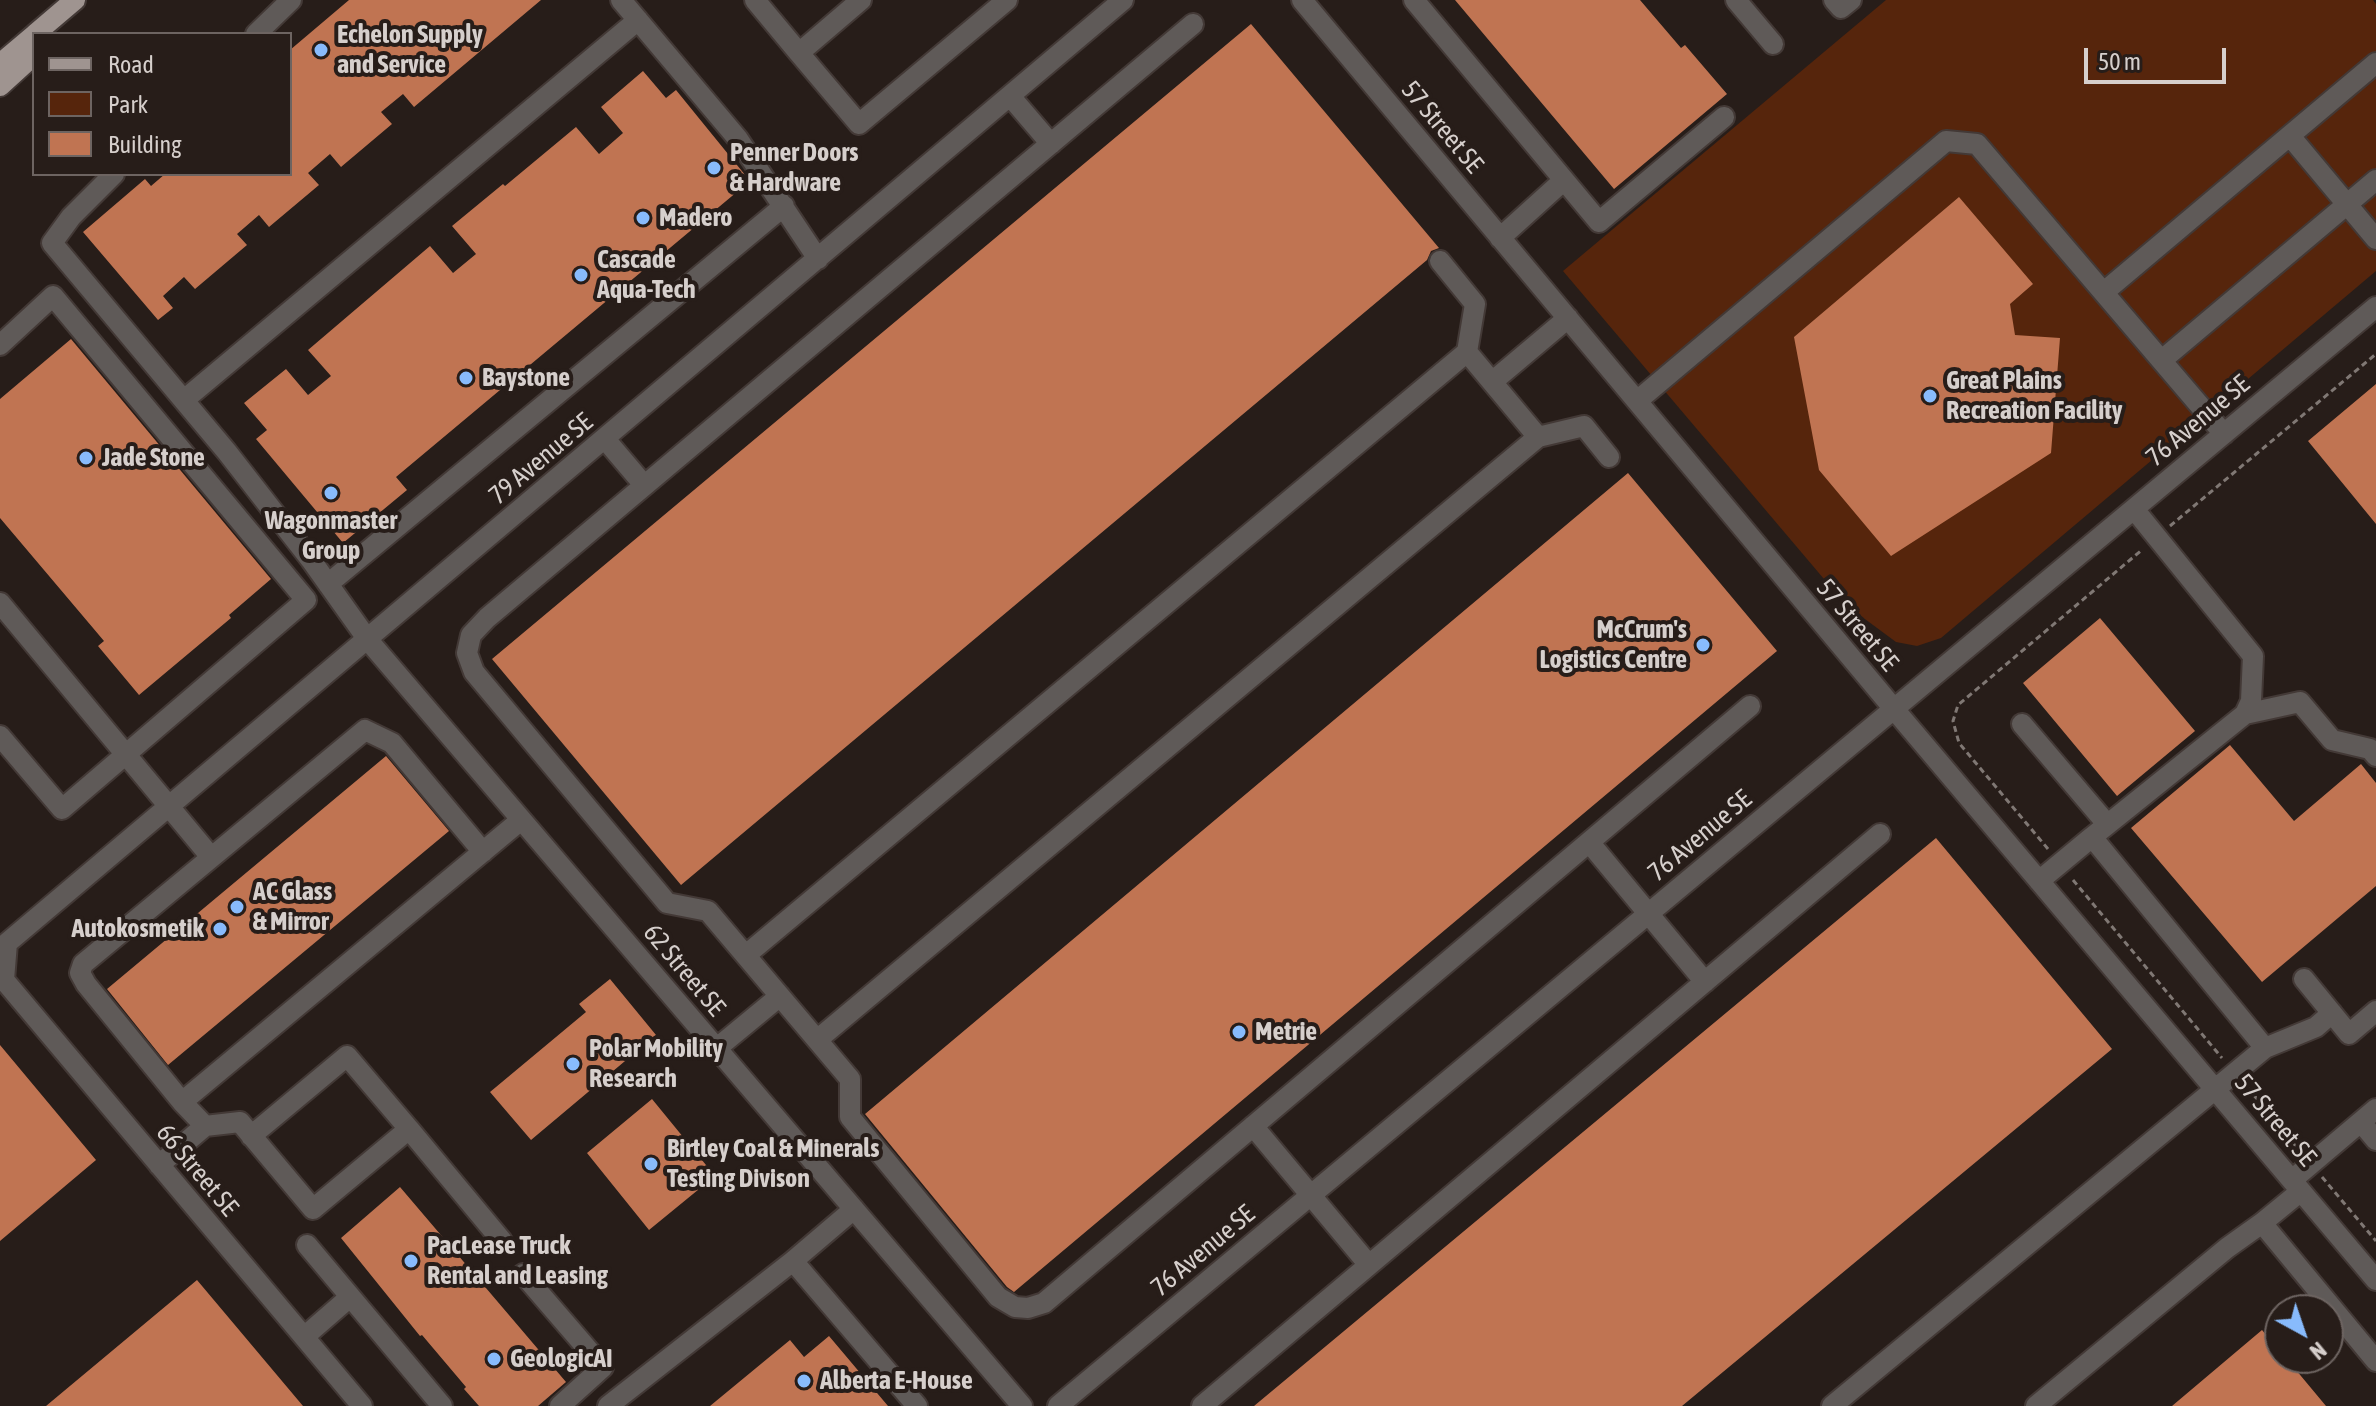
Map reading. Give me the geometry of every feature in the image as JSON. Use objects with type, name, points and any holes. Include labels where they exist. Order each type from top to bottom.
[{"type":"main road","points":[[36,32],[75,0]]},
{"type":"main road","points":[[58,32],[85,0]]},
{"type":"main road","points":[[0,64],[32,36]]},
{"type":"main road","points":[[0,86],[32,57]]},
{"type":"street","points":[[258,32],[291,0]]},
{"type":"street","points":[[621,0],[738,139],[818,259]]},
{"type":"street","points":[[755,0],[859,124],[1007,0]]},
{"type":"street","points":[[799,53],[861,0]]},
{"type":"street","name":"79 Avenue SE","points":[[5,964],[7,943],[1123,0]]},
{"type":"street","points":[[1414,0],[1599,222],[1724,117]]},
{"type":"street","points":[[1736,0],[1773,44]]},
{"type":"street","points":[[1834,0],[1841,8],[1851,0]]},
{"type":"street","name":"57 Street SE","points":[[1314,4],[1500,238],[2376,1280]]},
{"type":"street","points":[[184,400],[638,20]]},
{"type":"street","points":[[1193,24],[487,618],[471,635],[467,653],[474,672],[667,903],[708,911],[850,1079],[850,1117],[998,1297],[1015,1307],[1028,1308],[1044,1303],[1750,706]]},
{"type":"street","points":[[2104,292],[2376,63]]},
{"type":"street","points":[[1010,96],[1051,144]]},
{"type":"street","points":[[2290,136],[2376,239]]},
{"type":"street","points":[[1637,401],[1946,141],[1977,144],[2224,434]]},
{"type":"street","name":"62 Street SE","points":[[112,176],[71,217],[52,243],[184,400],[368,640],[1022,1406]]},
{"type":"street","points":[[1500,238],[1564,180]]},
{"type":"street","points":[[2162,360],[2376,180]]},
{"type":"street","points":[[328,584],[784,206]]},
{"type":"street","points":[[746,955],[1467,352],[1475,304],[1440,261]]},
{"type":"street","points":[[0,345],[53,296],[306,600],[62,809],[0,736]]},
{"type":"street","name":"76 Avenue SE","points":[[1058,1406],[2376,307]]},
{"type":"street","points":[[1492,382],[1568,318]]},
{"type":"street","points":[[1467,352],[1538,437]]},
{"type":"street","points":[[817,1040],[1538,437],[1584,426],[1609,457]]},
{"type":"street","points":[[605,439],[644,485]]},
{"type":"street","points":[[2039,881],[2245,714],[2251,701],[2253,656],[2134,509]]},
{"type":"street","points":[[0,603],[211,857]]},
{"type":"street","points":[[2245,714],[2300,702],[2332,740],[2370,749],[2376,756]]},
{"type":"street","points":[[2022,724],[2265,1048]]},
{"type":"street","points":[[205,1126],[86,984],[80,973],[83,964],[365,730],[392,743],[483,852]]},
{"type":"street","points":[[182,1102],[521,820]]},
{"type":"street","points":[[1202,1406],[1880,834]]},
{"type":"street","points":[[1589,842],[1705,982]]},
{"type":"street","name":"66 Street SE","points":[[5,964],[4,980],[362,1406]]},
{"type":"street","points":[[2304,979],[2349,1034],[2376,1011]]},
{"type":"street","points":[[717,1048],[780,996]]},
{"type":"street","points":[[1832,1406],[2265,1048],[2316,1027],[2332,1013]]},
{"type":"street","points":[[251,1136],[347,1056],[502,1241]]},
{"type":"street","points":[[2036,1406],[2227,1248],[2262,1223],[2368,1116],[2376,1140]]},
{"type":"street","points":[[159,1165],[205,1126],[240,1122],[313,1209],[409,1129]]},
{"type":"street","points":[[1253,1126],[1369,1265]]},
{"type":"street","points":[[608,1406],[793,1261],[854,1209]]},
{"type":"street","points":[[2262,1223],[2376,1361]]},
{"type":"street","points":[[307,1245],[442,1406]]},
{"type":"street","points":[[793,1261],[917,1406]]},
{"type":"street","points":[[523,1274],[603,1367],[560,1406]]},
{"type":"street","points":[[304,1337],[350,1297]]},
{"type":"green space","points":[[1886,0],[2373,0],[2376,4],[2376,271],[1941,638],[1917,646],[1896,642],[1846,605],[1563,271]]},
{"type":"building","points":[[349,0],[541,0],[414,107],[403,94],[381,112],[392,124],[341,167],[330,154],[308,173],[319,185],[269,227],[259,215],[237,234],[247,245],[195,289],[184,277],[163,296],[173,308],[158,320],[83,232],[145,179],[151,186],[163,176],[292,176],[292,48]]},
{"type":"building","points":[[1455,0],[1640,0],[1681,48],[1685,45],[1727,94],[1614,189]]},
{"type":"building","points":[[1251,24],[1439,248],[1431,251],[1427,260],[681,885],[492,659]]},
{"type":"building","points":[[643,71],[666,98],[676,90],[750,181],[396,477],[407,490],[343,543],[256,439],[267,430],[244,403],[286,369],[308,395],[331,376],[308,350],[430,246],[453,273],[476,254],[452,226],[576,127],[599,154],[623,133],[601,107]]},
{"type":"building","name":"Great Plains Recreation Facility","points":[[1959,197],[2033,284],[2010,304],[2015,335],[2060,338],[2051,453],[1891,556],[1819,470],[1794,337]]},
{"type":"building","name":"Jade Stone","points":[[71,339],[271,579],[229,615],[231,618],[139,695],[98,646],[104,641],[0,518],[0,399]]},
{"type":"building","points":[[2376,384],[2376,524],[2308,441]]},
{"type":"building","points":[[1628,473],[1777,651],[1014,1292],[1007,1287],[865,1114]]},
{"type":"building","points":[[2100,618],[2195,731],[2117,796],[2023,683]]},
{"type":"building","points":[[2230,745],[2294,821],[2361,764],[2376,783],[2376,886],[2262,982],[2131,828]]},
{"type":"building","points":[[386,756],[449,831],[168,1065],[107,989]]},
{"type":"building","points":[[1936,838],[2112,1049],[1682,1406],[1254,1406]]},
{"type":"building","name":"Polar Mobility Research","points":[[610,979],[656,1035],[531,1140],[490,1092],[586,1012],[579,1004]]},
{"type":"building","points":[[0,1045],[96,1160],[0,1241]]},
{"type":"building","name":"Birtley Coal & Minerals Testing Divison","points":[[652,1099],[715,1176],[649,1230],[587,1153]]},
{"type":"building","points":[[400,1187],[566,1382],[538,1406],[479,1406],[341,1238]]},
{"type":"building","points":[[197,1280],[303,1406],[46,1406]]},
{"type":"building","points":[[2262,1330],[2264,1374],[2299,1374],[2326,1406],[2172,1406]]},
{"type":"building","name":"Alberta E-House","points":[[829,1336],[888,1406],[710,1406],[790,1340],[804,1357]]},
{"type":"place","name":"Echelon Supply and Service","points":[[321,50]]},
{"type":"place","name":"Penner Doors & Hardware","points":[[714,168]]},
{"type":"place","name":"Madero","points":[[643,218]]},
{"type":"place","name":"Cascade Aqua-Tech","points":[[581,275]]},
{"type":"place","name":"Baystone","points":[[466,378]]},
{"type":"place","name":"Great Plains Recreation Facility","points":[[1930,396]]},
{"type":"place","name":"Jade Stone","points":[[86,458]]},
{"type":"place","name":"Wagonmaster Group","points":[[331,493]]},
{"type":"place","name":"McCrum's Logistics Centre","points":[[1703,645]]},
{"type":"place","name":"AC Glass & Mirror","points":[[237,907]]},
{"type":"place","name":"Autokosmetik","points":[[220,929]]},
{"type":"place","name":"Metrie","points":[[1239,1032]]},
{"type":"place","name":"Polar Mobility Research","points":[[573,1064]]},
{"type":"place","name":"Birtley Coal & Minerals Testing Divison","points":[[651,1164]]},
{"type":"place","name":"PacLease Truck Rental and Leasing","points":[[411,1261]]},
{"type":"place","name":"GeologicAI","points":[[494,1359]]},
{"type":"place","name":"Alberta E-House","points":[[804,1381]]}]
